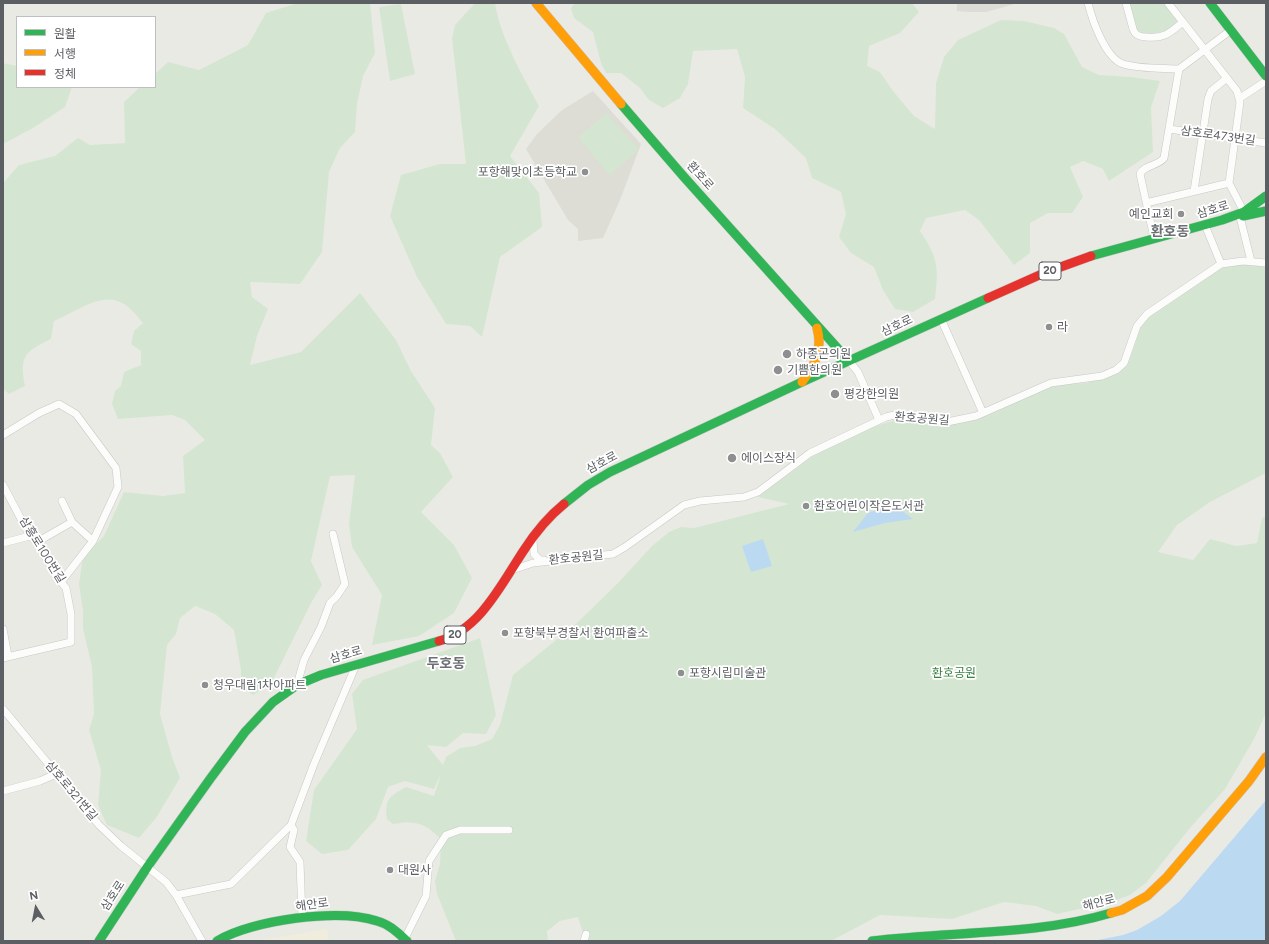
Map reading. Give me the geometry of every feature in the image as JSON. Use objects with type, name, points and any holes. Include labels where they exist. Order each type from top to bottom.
[{"type":"main road","name":"환호로","points":[[536,3],[678,171],[748,246],[816,326],[849,361]]},
{"type":"main road","points":[[1210,3],[1266,76]]},
{"type":"main road","name":"삼호로","points":[[1242,215],[1262,203],[1266,196]]},
{"type":"main road","name":"삼호로","points":[[99,941],[148,866],[245,732],[273,702],[297,685],[321,675],[444,640],[460,632],[481,612],[534,535],[551,515],[571,497],[602,476],[802,382],[1063,265],[1109,250],[1154,238],[1242,215],[1266,211]]},
{"type":"main road","points":[[802,382],[819,356],[821,342],[816,326]]},
{"type":"main road","name":"해안로","points":[[872,941],[898,937],[1028,929],[1098,917],[1122,910],[1138,901],[1161,883],[1249,781],[1266,757]]},
{"type":"main road","name":"해안로","points":[[217,941],[242,930],[302,917],[335,914],[356,916],[384,923],[396,930],[406,939]]},
{"type":"street","points":[[1088,3],[1095,26],[1110,54],[1118,62],[1128,65],[1179,69],[1231,30]]},
{"type":"street","points":[[1126,3],[1134,33],[1142,37],[1160,38],[1183,22]]},
{"type":"street","points":[[1168,3],[1227,78],[1240,98],[1229,183],[1242,215],[1251,261]]},
{"type":"street","points":[[1154,238],[1140,174],[1144,169],[1164,158],[1179,69]]},
{"type":"street","points":[[1194,191],[1209,94],[1227,78]]},
{"type":"street","points":[[1240,98],[1266,81]]},
{"type":"street","name":"삼호로473번길","points":[[1169,129],[1203,135],[1266,142]]},
{"type":"street","points":[[1146,203],[1229,183]]},
{"type":"street","points":[[1204,225],[1221,264]]},
{"type":"street","name":"환호공원길","points":[[510,571],[524,565],[546,561],[606,555],[618,551],[684,505],[749,496],[758,492],[810,453],[879,420],[894,415],[948,422],[983,413],[1051,382],[1095,378],[1116,370],[1126,360],[1137,326],[1143,317],[1221,264],[1251,261],[1266,263]]},
{"type":"street","points":[[941,319],[983,413]]},
{"type":"street","points":[[849,361],[858,372],[879,420]]},
{"type":"street","points":[[3,435],[39,413],[59,404],[70,409],[76,414],[116,468],[118,487],[93,541],[61,582]]},
{"type":"street","name":"삼흥로100번길","points":[[3,485],[30,536],[37,542],[66,588],[71,614],[71,642],[6,657]]},
{"type":"street","points":[[62,501],[72,522],[93,541]]},
{"type":"street","points":[[37,542],[72,522]]},
{"type":"street","points":[[297,685],[304,660],[321,627],[330,603],[338,596],[345,584],[333,534]]},
{"type":"street","points":[[534,535],[532,544],[534,554],[540,560],[546,561]]},
{"type":"street","points":[[3,543],[30,536]]},
{"type":"street","points":[[3,629],[6,657]]},
{"type":"street","points":[[176,895],[231,884],[291,825],[311,771],[356,665]]},
{"type":"street","name":"삼호로321번길","points":[[3,709],[56,774],[115,840],[166,882],[176,895],[202,941]]},
{"type":"street","points":[[3,791],[40,781],[56,774]]},
{"type":"street","points":[[291,825],[294,830],[290,847],[300,865],[302,917]]},
{"type":"street","points":[[406,939],[426,896],[429,861],[446,835],[460,830],[509,830]]},
{"type":"shaded area","points":[[957,3],[1018,3],[986,12],[969,12],[957,11]]},
{"type":"shaded area","name":"포항해맞이초등학교","points":[[593,91],[641,144],[620,200],[603,238],[578,241],[578,229],[568,220],[526,149],[537,134],[562,110]]},
{"type":"green space","points":[[298,3],[370,3],[375,53],[363,76],[357,104],[355,132],[340,148],[329,172],[322,252],[300,284],[250,282],[252,297],[268,309],[257,336],[250,365],[301,352],[360,293],[396,340],[411,371],[435,408],[431,445],[440,453],[453,477],[421,512],[454,545],[472,578],[454,613],[419,636],[372,645],[382,595],[352,547],[349,524],[355,475],[330,476],[311,561],[322,585],[311,603],[271,684],[253,695],[241,687],[241,670],[234,630],[215,614],[195,606],[180,618],[176,634],[167,645],[160,714],[172,757],[180,778],[156,818],[139,838],[107,825],[98,805],[101,770],[89,730],[94,714],[92,667],[83,629],[83,611],[79,584],[83,557],[104,536],[124,492],[163,496],[185,493],[183,456],[205,440],[185,420],[172,415],[118,419],[112,404],[115,391],[121,386],[124,372],[141,365],[141,351],[131,344],[134,331],[143,323],[135,313],[121,302],[101,300],[93,302],[54,321],[51,339],[35,347],[26,356],[23,367],[25,386],[9,394],[3,389],[3,183],[19,165],[55,156],[78,138],[90,145],[125,143],[124,102],[139,88],[156,88],[156,73],[168,62],[199,70],[248,45],[266,13]]},
{"type":"green space","points":[[475,3],[495,3],[507,43],[539,106],[510,156],[539,193],[542,227],[500,257],[482,337],[470,326],[446,324],[417,277],[390,216],[401,175],[440,164],[466,164],[452,38],[455,25]]},
{"type":"green space","points":[[575,3],[912,3],[919,12],[900,33],[869,46],[867,66],[880,72],[893,91],[914,116],[935,129],[936,83],[944,57],[958,40],[1001,20],[1024,21],[1054,28],[1064,34],[1082,67],[1099,75],[1160,81],[1151,107],[1153,152],[1109,181],[1103,169],[1083,161],[1070,167],[1083,197],[1072,213],[1048,213],[1030,223],[1030,253],[1014,265],[979,220],[965,210],[926,218],[920,231],[934,256],[936,263],[937,279],[935,299],[913,312],[895,309],[883,290],[874,267],[851,253],[839,237],[846,214],[841,192],[812,178],[806,158],[775,129],[743,108],[745,77],[737,49],[693,51],[688,84],[680,98],[663,108],[649,100],[640,88],[621,73],[606,73],[601,63],[593,32],[574,18],[571,8]]},
{"type":"green space","points":[[1129,3],[1165,3],[1178,20],[1163,33],[1157,35],[1142,33],[1135,28]]},
{"type":"green space","points":[[401,4],[415,74],[390,81],[379,7]]},
{"type":"green space","points":[[3,63],[16,66],[16,88],[72,88],[65,107],[33,128],[3,144]]},
{"type":"green space","points":[[606,113],[639,149],[610,176],[578,137]]},
{"type":"green space","name":"환호공원","points":[[1241,264],[1266,267],[1266,473],[1210,502],[1177,525],[1158,552],[1193,560],[1210,539],[1236,546],[1257,543],[1262,518],[1266,516],[1266,713],[1254,739],[1225,789],[1190,828],[1146,883],[1130,895],[1111,902],[1057,914],[1036,906],[1004,902],[952,919],[880,915],[831,941],[589,941],[583,933],[578,917],[560,921],[547,931],[548,941],[456,941],[437,894],[435,881],[440,864],[441,839],[430,829],[419,824],[408,822],[393,824],[387,819],[386,812],[387,802],[389,799],[406,787],[434,796],[441,774],[434,789],[405,781],[388,787],[376,819],[348,850],[322,854],[306,841],[314,790],[357,729],[352,694],[363,680],[480,638],[496,715],[486,734],[463,733],[446,747],[427,745],[443,765],[446,757],[460,748],[475,746],[492,739],[500,725],[513,675],[577,623],[618,583],[652,546],[669,532],[681,527],[694,528],[789,504],[758,497],[816,454],[872,427],[899,419],[942,427],[978,418],[1054,385],[1086,383],[1116,374],[1129,362],[1140,329],[1148,316],[1219,268]]},
{"type":"sand","points":[[327,929],[329,941],[257,941]]},
{"type":"water","points":[[894,505],[913,519],[885,523],[853,532],[868,513]]},
{"type":"water","points":[[763,539],[772,566],[751,572],[742,546]]},
{"type":"water","points":[[1266,800],[1266,941],[1093,941],[1123,935],[1137,930],[1161,916],[1180,901]]},
{"type":"traffic: fast","points":[[1210,3],[1266,76]]},
{"type":"traffic: fast","points":[[621,104],[684,177],[849,361]]},
{"type":"traffic: fast","points":[[1091,256],[1222,220],[1244,212],[1266,196]]},
{"type":"traffic: fast","points":[[1243,216],[1266,211]]},
{"type":"traffic: fast","points":[[564,504],[588,485],[610,472],[802,382],[988,298]]},
{"type":"traffic: fast","points":[[99,941],[148,866],[210,779],[245,732],[273,702],[297,685],[321,675],[439,641]]},
{"type":"traffic: fast","points":[[872,941],[1052,926],[1111,913]]},
{"type":"traffic: fast","points":[[217,941],[251,927],[296,918],[318,916],[360,917],[381,922],[393,929],[407,941]]},
{"type":"traffic: slow","points":[[536,3],[621,104]]},
{"type":"traffic: slow","points":[[802,382],[817,357],[819,343],[817,328]]},
{"type":"traffic: slow","points":[[1111,913],[1122,910],[1147,896],[1167,877],[1249,781],[1266,757]]},
{"type":"traffic: jam","points":[[988,298],[1044,273],[1091,256]]},
{"type":"traffic: jam","points":[[439,641],[454,635],[466,627],[489,604],[537,531],[564,504]]},
{"type":"place","name":"포항해맞이초등학교","points":[[585,172]]},
{"type":"place","name":"예인교회","points":[[1181,214]]},
{"type":"place","name":"라","points":[[1049,327]]},
{"type":"place","name":"하종곤의원","points":[[787,354]]},
{"type":"place","name":"기쁨한의원","points":[[778,370]]},
{"type":"place","name":"평강한의원","points":[[835,394]]},
{"type":"place","name":"에이스장식","points":[[732,458]]},
{"type":"place","name":"환호어린이작은도서관","points":[[806,506]]},
{"type":"place","name":"포항북부경찰서 환여파출소","points":[[505,633]]},
{"type":"place","name":"포항시립미술관","points":[[681,673]]},
{"type":"place","name":"청우대림1차아파트","points":[[205,685]]},
{"type":"place","name":"대원사","points":[[390,870]]},
{"type":"district","name":"환호동","points":[[1170,232]]},
{"type":"district","name":"두호동","points":[[446,664]]}]
